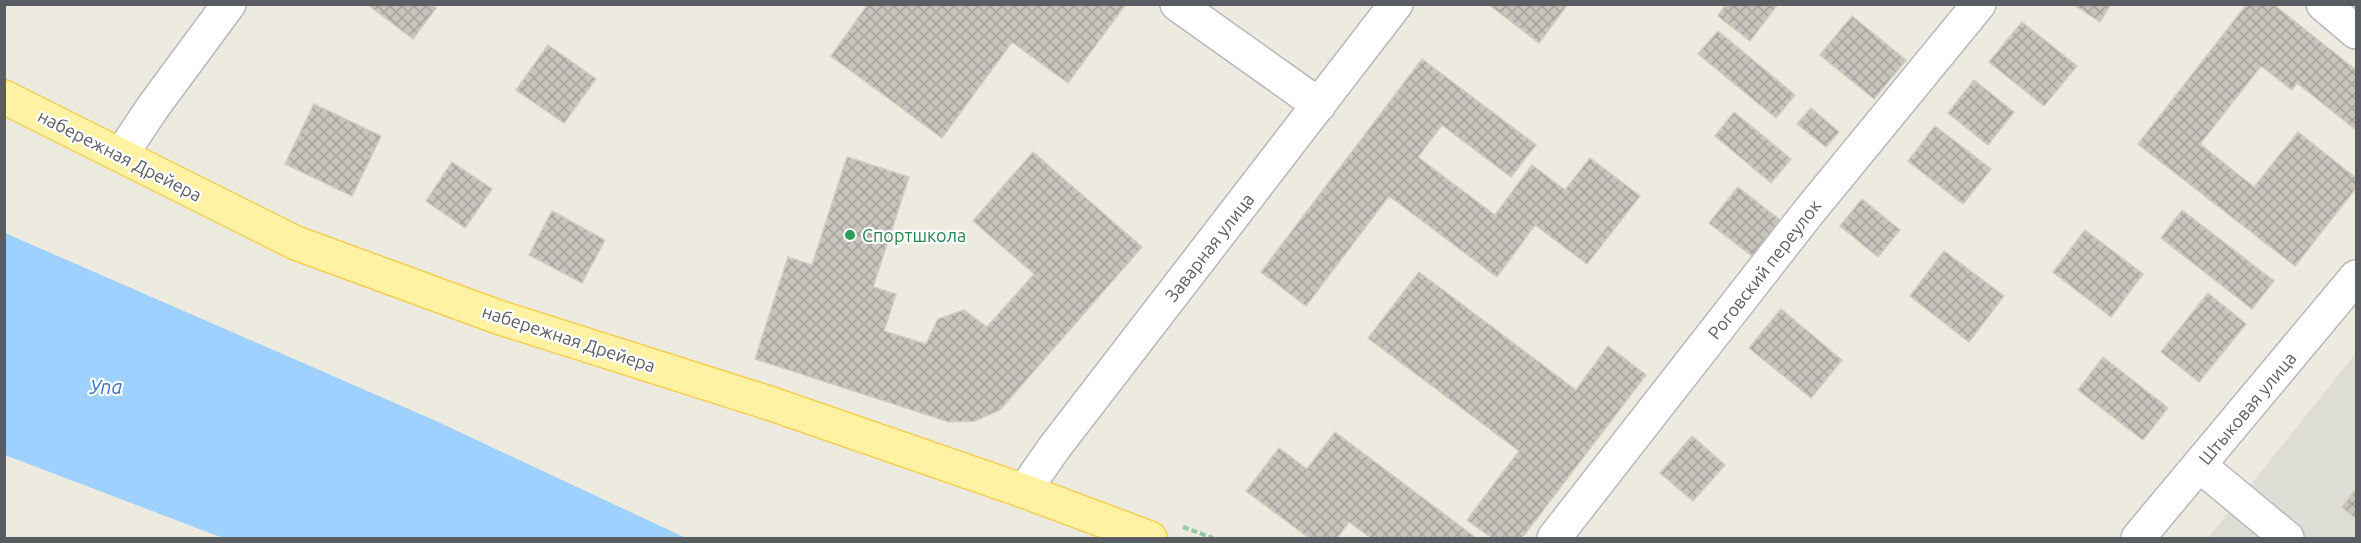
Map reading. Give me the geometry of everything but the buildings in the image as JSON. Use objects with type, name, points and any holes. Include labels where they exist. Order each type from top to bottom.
[{"type":"main road","name":"набережная Дрейера","points":[[4,97],[296,243],[498,317],[772,404],[1024,491],[1150,538]]},
{"type":"street","points":[[121,155],[153,107],[229,4]]},
{"type":"street","points":[[1177,4],[1319,105]]},
{"type":"street","name":"Заварная улица","points":[[1024,491],[1054,448],[1396,4]]},
{"type":"street","name":"Роговский переулок","points":[[1554,538],[1807,214],[1979,4]]},
{"type":"street","points":[[2323,4],[2356,32]]},
{"type":"street","name":"Штыковая улица","points":[[2138,538],[2356,277]]},
{"type":"street","points":[[2199,465],[2287,538]]},
{"type":"shaded area","points":[[2356,353],[2356,538],[2208,538]]},
{"type":"water","name":"Упа","points":[[5,233],[436,421],[686,538],[223,538],[5,455]]},
{"type":"place","name":"Спортшкола","points":[[850,235]]}]
